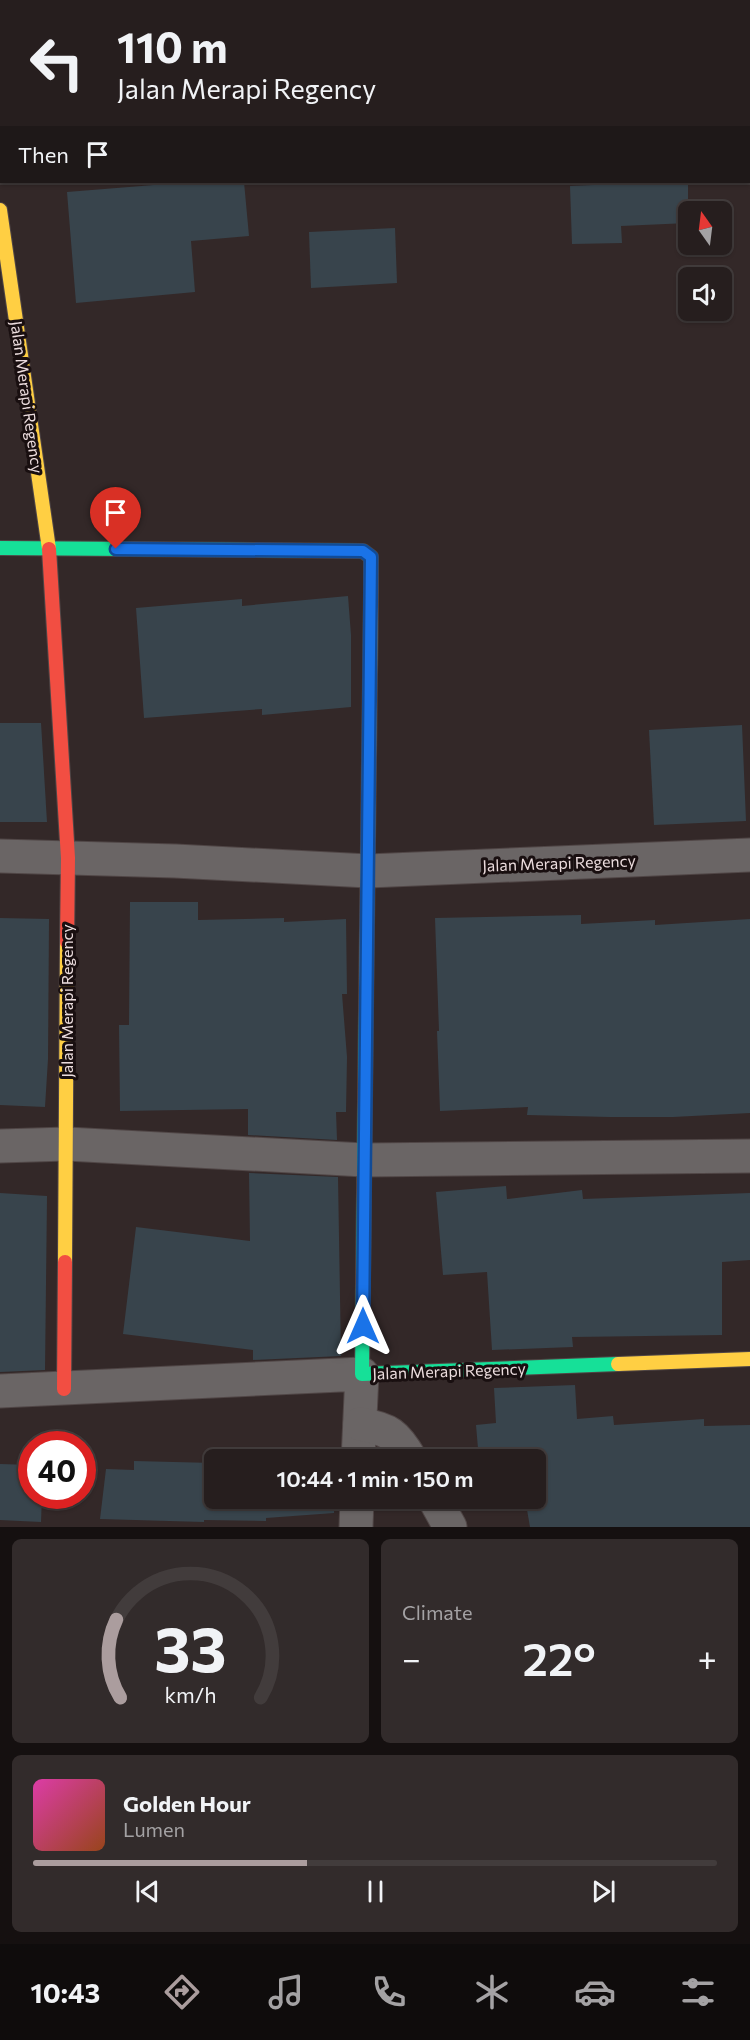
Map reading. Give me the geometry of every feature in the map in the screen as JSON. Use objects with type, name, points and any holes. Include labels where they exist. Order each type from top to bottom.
[{"type":"street","name":"Jalan Merapi Regency","points":[[0,210],[49,548],[68,858],[64,1389]]},
{"type":"street","name":"Jalan Merapi Regency","points":[[0,548],[366,552],[371,557],[362,1374],[750,1359]]},
{"type":"street","name":"Jalan Merapi Regency","points":[[0,856],[175,861],[368,871],[750,855]]},
{"type":"street","points":[[0,1146],[67,1144],[364,1160],[750,1156]]},
{"type":"street","points":[[0,1391],[362,1374],[359,1449]]},
{"type":"street","points":[[360,1424],[382,1428],[399,1440],[404,1449]]},
{"type":"street","points":[[356,1527],[357,1509]]},
{"type":"street","points":[[440,1509],[450,1527]]},
{"type":"building","points":[[179,183],[244,183],[249,236],[191,241],[195,292],[76,303],[67,192]]},
{"type":"building","points":[[688,183],[688,201],[678,201],[678,223],[621,226],[622,243],[572,244],[570,186]]},
{"type":"building","points":[[395,228],[397,283],[311,288],[309,232]]},
{"type":"building","points":[[348,596],[351,635],[351,707],[262,715],[262,709],[144,718],[136,608],[242,599],[242,606]]},
{"type":"building","points":[[0,723],[41,723],[47,822],[0,822]]},
{"type":"building","points":[[742,725],[746,821],[654,825],[649,730]]},
{"type":"building","points":[[130,902],[198,902],[198,920],[284,918],[284,922],[346,919],[347,994],[342,994],[347,1057],[346,1112],[336,1112],[337,1140],[248,1135],[248,1109],[120,1111],[119,1025],[129,1025]]},
{"type":"building","points":[[581,915],[581,924],[655,920],[655,925],[750,919],[750,1113],[610,1117],[527,1115],[528,1107],[440,1111],[435,918]]},
{"type":"building","points":[[0,918],[49,919],[48,1059],[45,1107],[0,1105]]},
{"type":"building","points":[[249,1173],[338,1177],[341,1356],[253,1360],[253,1350],[123,1334],[136,1227],[250,1241]]},
{"type":"building","points":[[506,1186],[507,1199],[582,1190],[583,1199],[750,1193],[750,1260],[722,1262],[722,1335],[572,1337],[573,1347],[492,1350],[487,1272],[443,1275],[436,1192]]},
{"type":"building","points":[[0,1193],[47,1196],[45,1370],[0,1372]]},
{"type":"building","points":[[575,1385],[577,1419],[613,1416],[614,1425],[704,1419],[704,1426],[750,1425],[750,1527],[530,1527],[527,1509],[546,1509],[546,1449],[478,1449],[476,1425],[496,1423],[494,1388]]},
{"type":"building","points":[[134,1461],[204,1463],[204,1509],[334,1509],[334,1513],[266,1518],[266,1521],[100,1519],[106,1469],[134,1470]]},
{"type":"building","points":[[0,1464],[18,1465],[18,1509],[42,1509],[41,1522],[0,1520]]},
{"type":"traffic: fast","points":[[0,548],[363,551],[371,557],[371,592]]},
{"type":"traffic: fast","points":[[366,1010],[362,1374],[618,1364]]},
{"type":"traffic: slow","points":[[0,210],[49,549]]},
{"type":"traffic: slow","points":[[366,1010],[371,592]]},
{"type":"traffic: slow","points":[[65,1262],[67,942]]},
{"type":"traffic: slow","points":[[618,1364],[750,1359]]},
{"type":"traffic: jam","points":[[49,549],[68,858],[67,942]]},
{"type":"traffic: jam","points":[[64,1389],[65,1262]]},
{"type":"route","points":[[116,549],[363,551],[371,557],[363,1326]]}]
